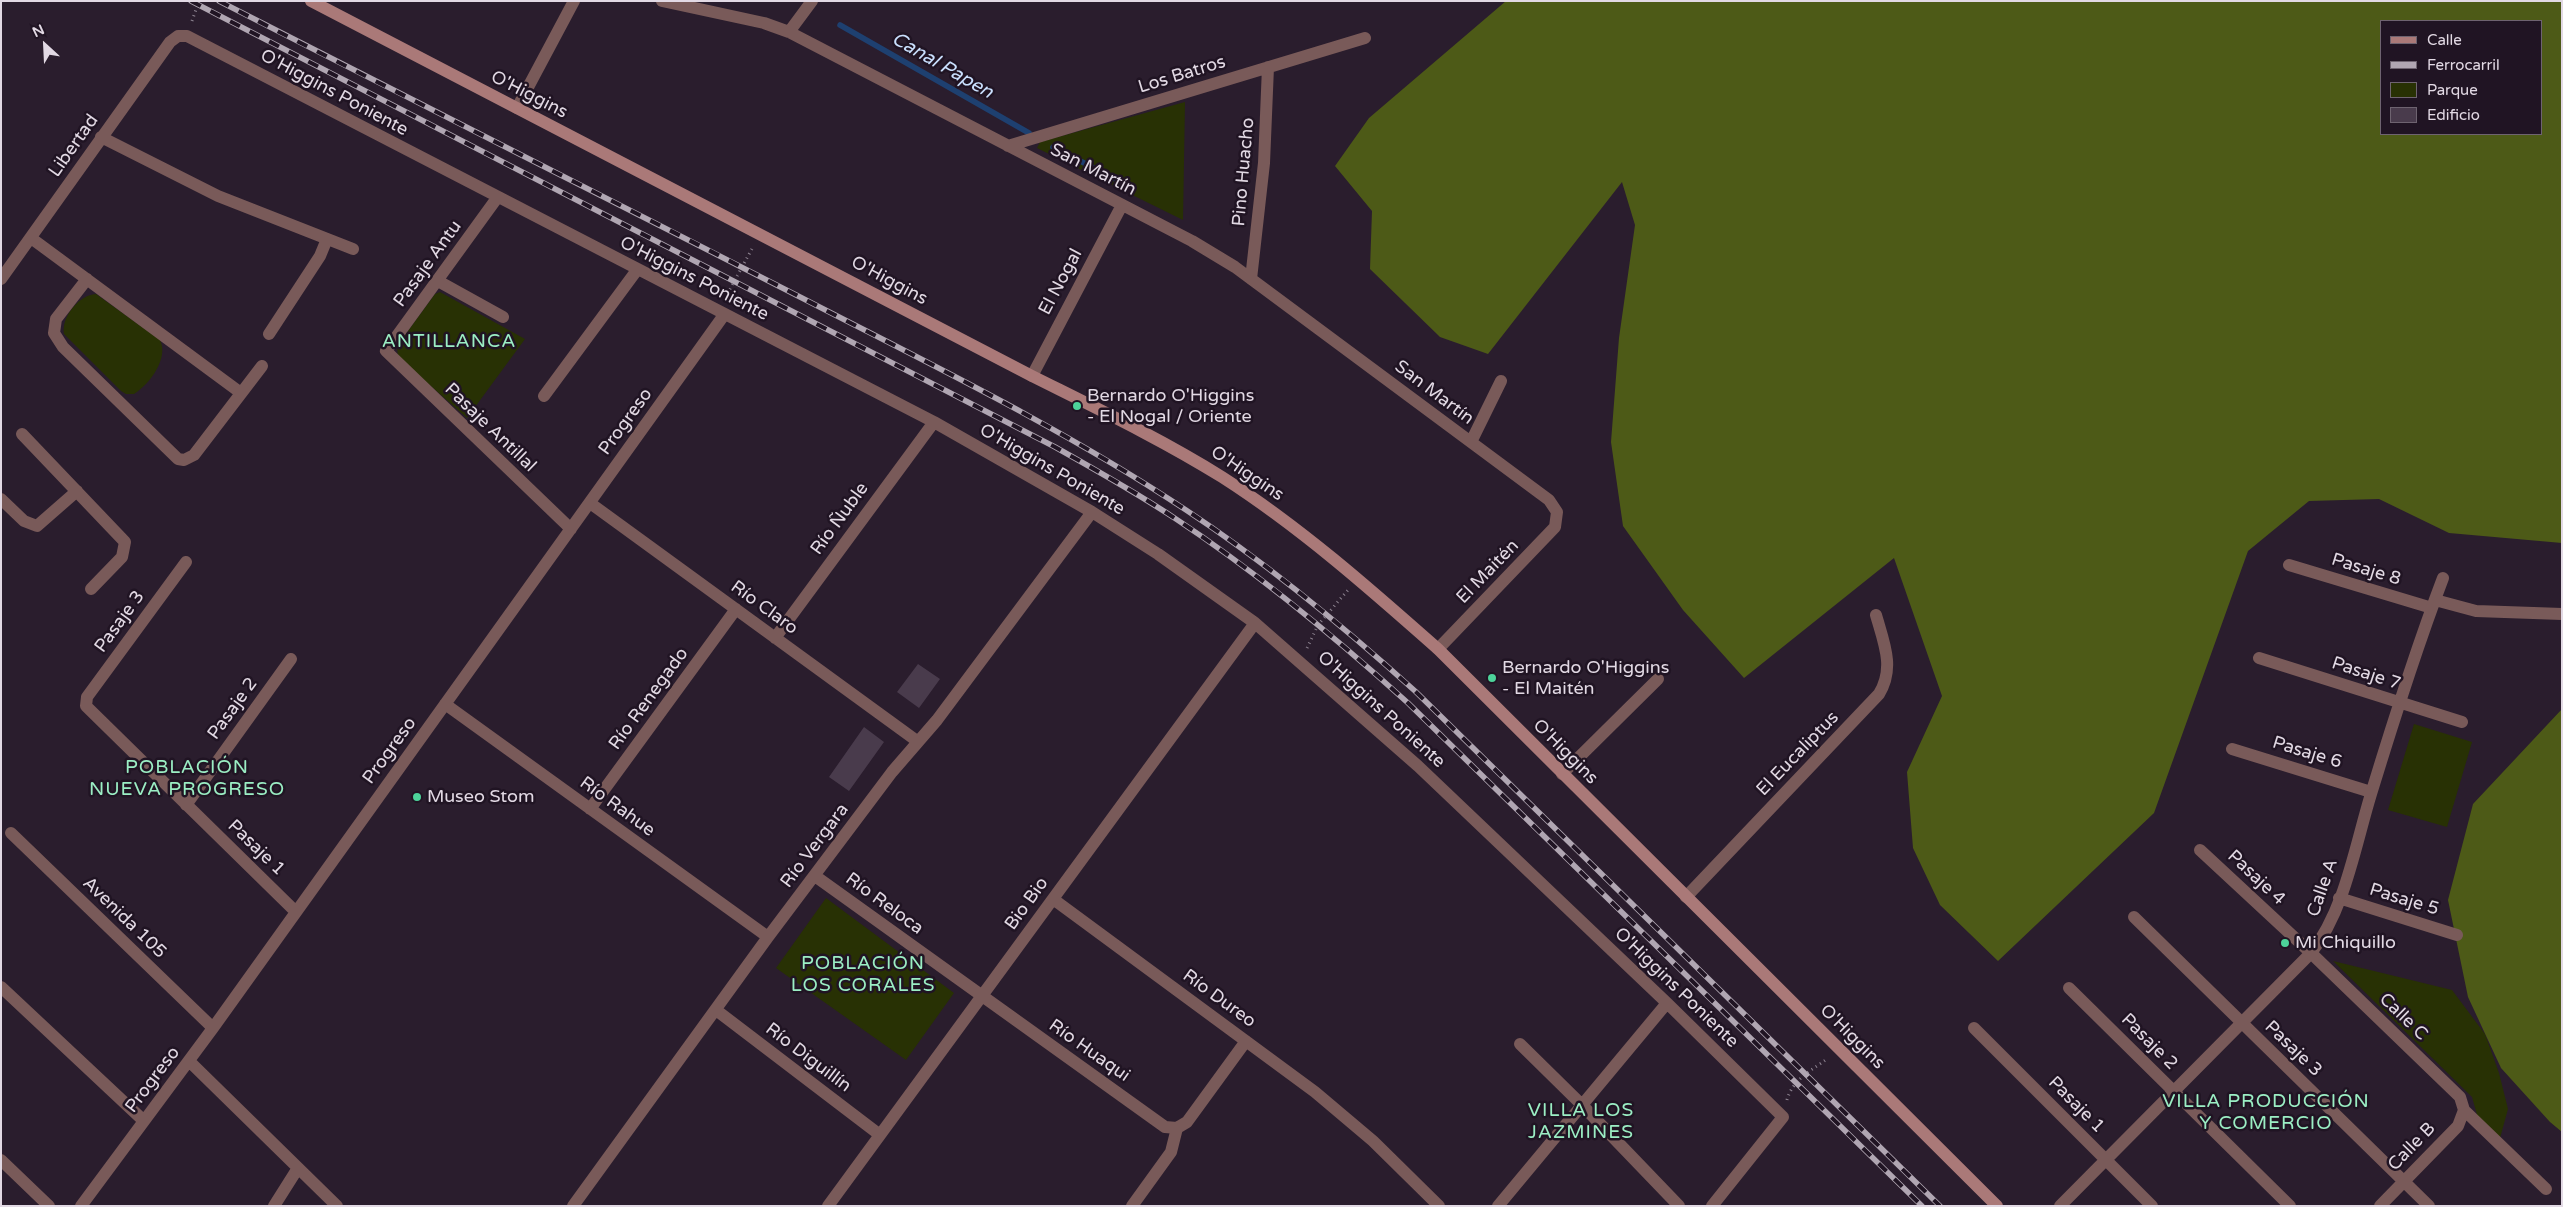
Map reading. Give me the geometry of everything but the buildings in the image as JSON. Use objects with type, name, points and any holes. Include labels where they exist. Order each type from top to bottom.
[{"type":"street","name":"O'Higgins","points":[[311,1],[1032,376],[1134,427],[1207,468],[1255,499],[1359,579],[1438,649],[1997,1206]]},
{"type":"street","points":[[517,108],[574,1]]},
{"type":"street","name":"San Martín","points":[[662,1],[764,23],[789,32],[1192,241],[1251,279],[1549,500],[1558,517]]},
{"type":"street","points":[[789,32],[812,1]]},
{"type":"street","name":"Libertad","points":[[1,280],[170,42],[182,36]]},
{"type":"street","name":"O'Higgins Poniente","points":[[182,36],[934,422],[1092,512],[1158,554],[1255,623],[1418,766],[1667,1002],[1783,1117]]},
{"type":"street","name":"Los Batros","points":[[1008,146],[1365,38]]},
{"type":"street","name":"Pino Huacho","points":[[1251,279],[1264,163],[1268,67]]},
{"type":"street","points":[[102,137],[218,196],[353,249]]},
{"type":"street","name":"Pasaje Antu","points":[[386,351],[497,198]]},
{"type":"street","name":"El Nogal","points":[[1032,376],[1122,205]]},
{"type":"street","points":[[31,238],[241,393]]},
{"type":"street","points":[[269,334],[320,256],[327,239]]},
{"type":"street","points":[[544,396],[637,270]]},
{"type":"street","points":[[87,279],[56,319],[54,333],[62,347],[173,457],[184,460],[194,455],[262,366]]},
{"type":"street","points":[[438,281],[503,317]]},
{"type":"street","name":"Progreso","points":[[81,1206],[213,1028],[724,315]]},
{"type":"street","name":"Pasaje Antillal","points":[[386,351],[570,529]]},
{"type":"street","name":"San Martín","points":[[1471,442],[1501,381]]},
{"type":"street","name":"Río Ñuble","points":[[775,638],[934,422]]},
{"type":"street","points":[[22,434],[125,542],[122,557],[91,588]]},
{"type":"street","points":[[1,499],[24,521],[37,526],[76,490]]},
{"type":"street","name":"Río Claro","points":[[590,502],[917,741]]},
{"type":"street","name":"Río Vergara","points":[[573,1206],[768,937],[917,741],[937,720],[1092,512]]},
{"type":"street","name":"El Maitén","points":[[1438,649],[1552,531],[1558,517]]},
{"type":"street","name":"Pasaje 3","points":[[86,703],[87,697],[186,562]]},
{"type":"street","name":"Pasaje 8","points":[[2289,565],[2433,604],[2476,611],[2562,614]]},
{"type":"street","name":"Calle A","points":[[2060,1206],[2311,952],[2330,925],[2340,898],[2371,792],[2443,578]]},
{"type":"street","name":"Río Renegado","points":[[590,809],[736,609]]},
{"type":"street","name":"El Eucaliptus","points":[[1686,897],[1879,694],[1884,685],[1888,668],[1886,648],[1876,615]]},
{"type":"street","name":"Bio Bio","points":[[828,1206],[1255,623]]},
{"type":"street","name":"Pasaje 7","points":[[2259,658],[2462,722]]},
{"type":"street","name":"Pasaje 2","points":[[186,804],[292,659]]},
{"type":"street","points":[[1562,774],[1658,679]]},
{"type":"street","name":"Pasaje 1","points":[[86,703],[88,709],[296,912]]},
{"type":"street","name":"Río Rahue","points":[[445,704],[768,937]]},
{"type":"street","name":"Pasaje 6","points":[[2232,749],[2371,792]]},
{"type":"street","name":"Avenida 105","points":[[11,833],[213,1028]]},
{"type":"street","name":"Pasaje 4","points":[[2200,850],[2311,952]]},
{"type":"street","name":"Río Reloca","points":[[814,876],[982,996]]},
{"type":"street","name":"Pasaje 5","points":[[2340,898],[2457,935]]},
{"type":"street","name":"Río Dureo","points":[[1053,899],[1315,1092],[1361,1131],[1439,1206]]},
{"type":"street","name":"Pasaje 3","points":[[2134,917],[2429,1206]]},
{"type":"street","name":"Calle C","points":[[2311,952],[2456,1092],[2460,1097],[2464,1110]]},
{"type":"street","points":[[1,987],[144,1121]]},
{"type":"street","name":"Pasaje 2","points":[[2069,988],[2290,1206]]},
{"type":"street","name":"Río Huaqui","points":[[982,996],[1165,1127],[1177,1128]]},
{"type":"street","points":[[1498,1206],[1667,1002]]},
{"type":"street","name":"Río Diguillín","points":[[716,1010],[880,1135]]},
{"type":"street","name":"Pasaje 1","points":[[1974,1028],[2152,1206]]},
{"type":"street","points":[[1132,1206],[1171,1152],[1177,1128],[1187,1122],[1246,1041]]},
{"type":"street","points":[[1520,1044],[1582,1105],[1679,1206]]},
{"type":"street","points":[[189,1061],[336,1206]]},
{"type":"street","points":[[2464,1110],[2546,1189]]},
{"type":"street","name":"Calle B","points":[[2380,1206],[2458,1126],[2464,1110]]},
{"type":"street","points":[[1712,1206],[1783,1117]]},
{"type":"street","points":[[1,1160],[49,1206]]},
{"type":"street","points":[[274,1206],[298,1168]]},
{"type":"path","points":[[182,36],[199,1]]},
{"type":"path","points":[[724,315],[725,295],[760,233]]},
{"type":"path","points":[[1300,662],[1318,625],[1359,579]]},
{"type":"path","points":[[1783,1117],[1789,1093],[1806,1073],[1838,1048]]},
{"type":"green space","points":[[1506,1],[2562,1],[2562,543],[2449,533],[2379,499],[2309,501],[2248,551],[2154,813],[1998,961],[1940,905],[1913,848],[1907,772],[1942,696],[1894,558],[1744,678],[1683,610],[1623,526],[1611,442],[1619,338],[1635,225],[1622,182],[1488,354],[1440,337],[1370,269],[1372,211],[1335,166],[1369,118]]},
{"type":"green space","points":[[1185,102],[1183,220],[1037,148],[1040,142]]},
{"type":"green space","points":[[440,292],[525,339],[467,418],[398,357],[397,346],[435,294]]},
{"type":"green space","points":[[96,294],[160,340],[162,355],[160,362],[152,377],[134,394],[126,394],[121,391],[64,334],[65,321],[72,308],[83,298]]},
{"type":"green space","points":[[2562,709],[2562,1132],[2550,1122],[2501,1068],[2468,997],[2448,900],[2473,804]]},
{"type":"green space","points":[[2414,724],[2472,742],[2447,827],[2388,810]]},
{"type":"green space","points":[[826,898],[954,993],[906,1060],[776,968]]},
{"type":"green space","points":[[2333,961],[2452,990],[2485,1034],[2499,1073],[2508,1109],[2500,1138],[2478,1118],[2472,1097]]},
{"type":"waterway","name":"Canal Papen","points":[[840,25],[1029,133]]},
{"type":"waterway","name":"Canal Papen","points":[[1053,147],[1123,183]]},
{"type":"railway","points":[[191,1],[1055,447],[1146,500],[1207,540],[1295,606],[1408,703],[1922,1206]]},
{"type":"railway","points":[[219,1],[997,399],[1140,480],[1246,552],[1304,596],[1415,691],[1940,1206]]},
{"type":"place","name":"Bernardo O'Higgins - El Nogal / Oriente","points":[[1077,406]]},
{"type":"place","name":"Bernardo O'Higgins - El Maitén","points":[[1492,678]]},
{"type":"place","name":"Museo Stom","points":[[417,797]]},
{"type":"place","name":"Mi Chiquillo","points":[[2285,943]]},
{"type":"district","name":"ANTILLANCA","points":[[449,342]]},
{"type":"district","name":"POBLACIÓN NUEVA PROGRESO","points":[[187,779]]},
{"type":"district","name":"POBLACIÓN LOS CORALES","points":[[863,975]]},
{"type":"district","name":"VILLA PRODUCCIÓN Y COMERCIO","points":[[2266,1113]]},
{"type":"district","name":"VILLA LOS JAZMINES","points":[[1581,1122]]}]
